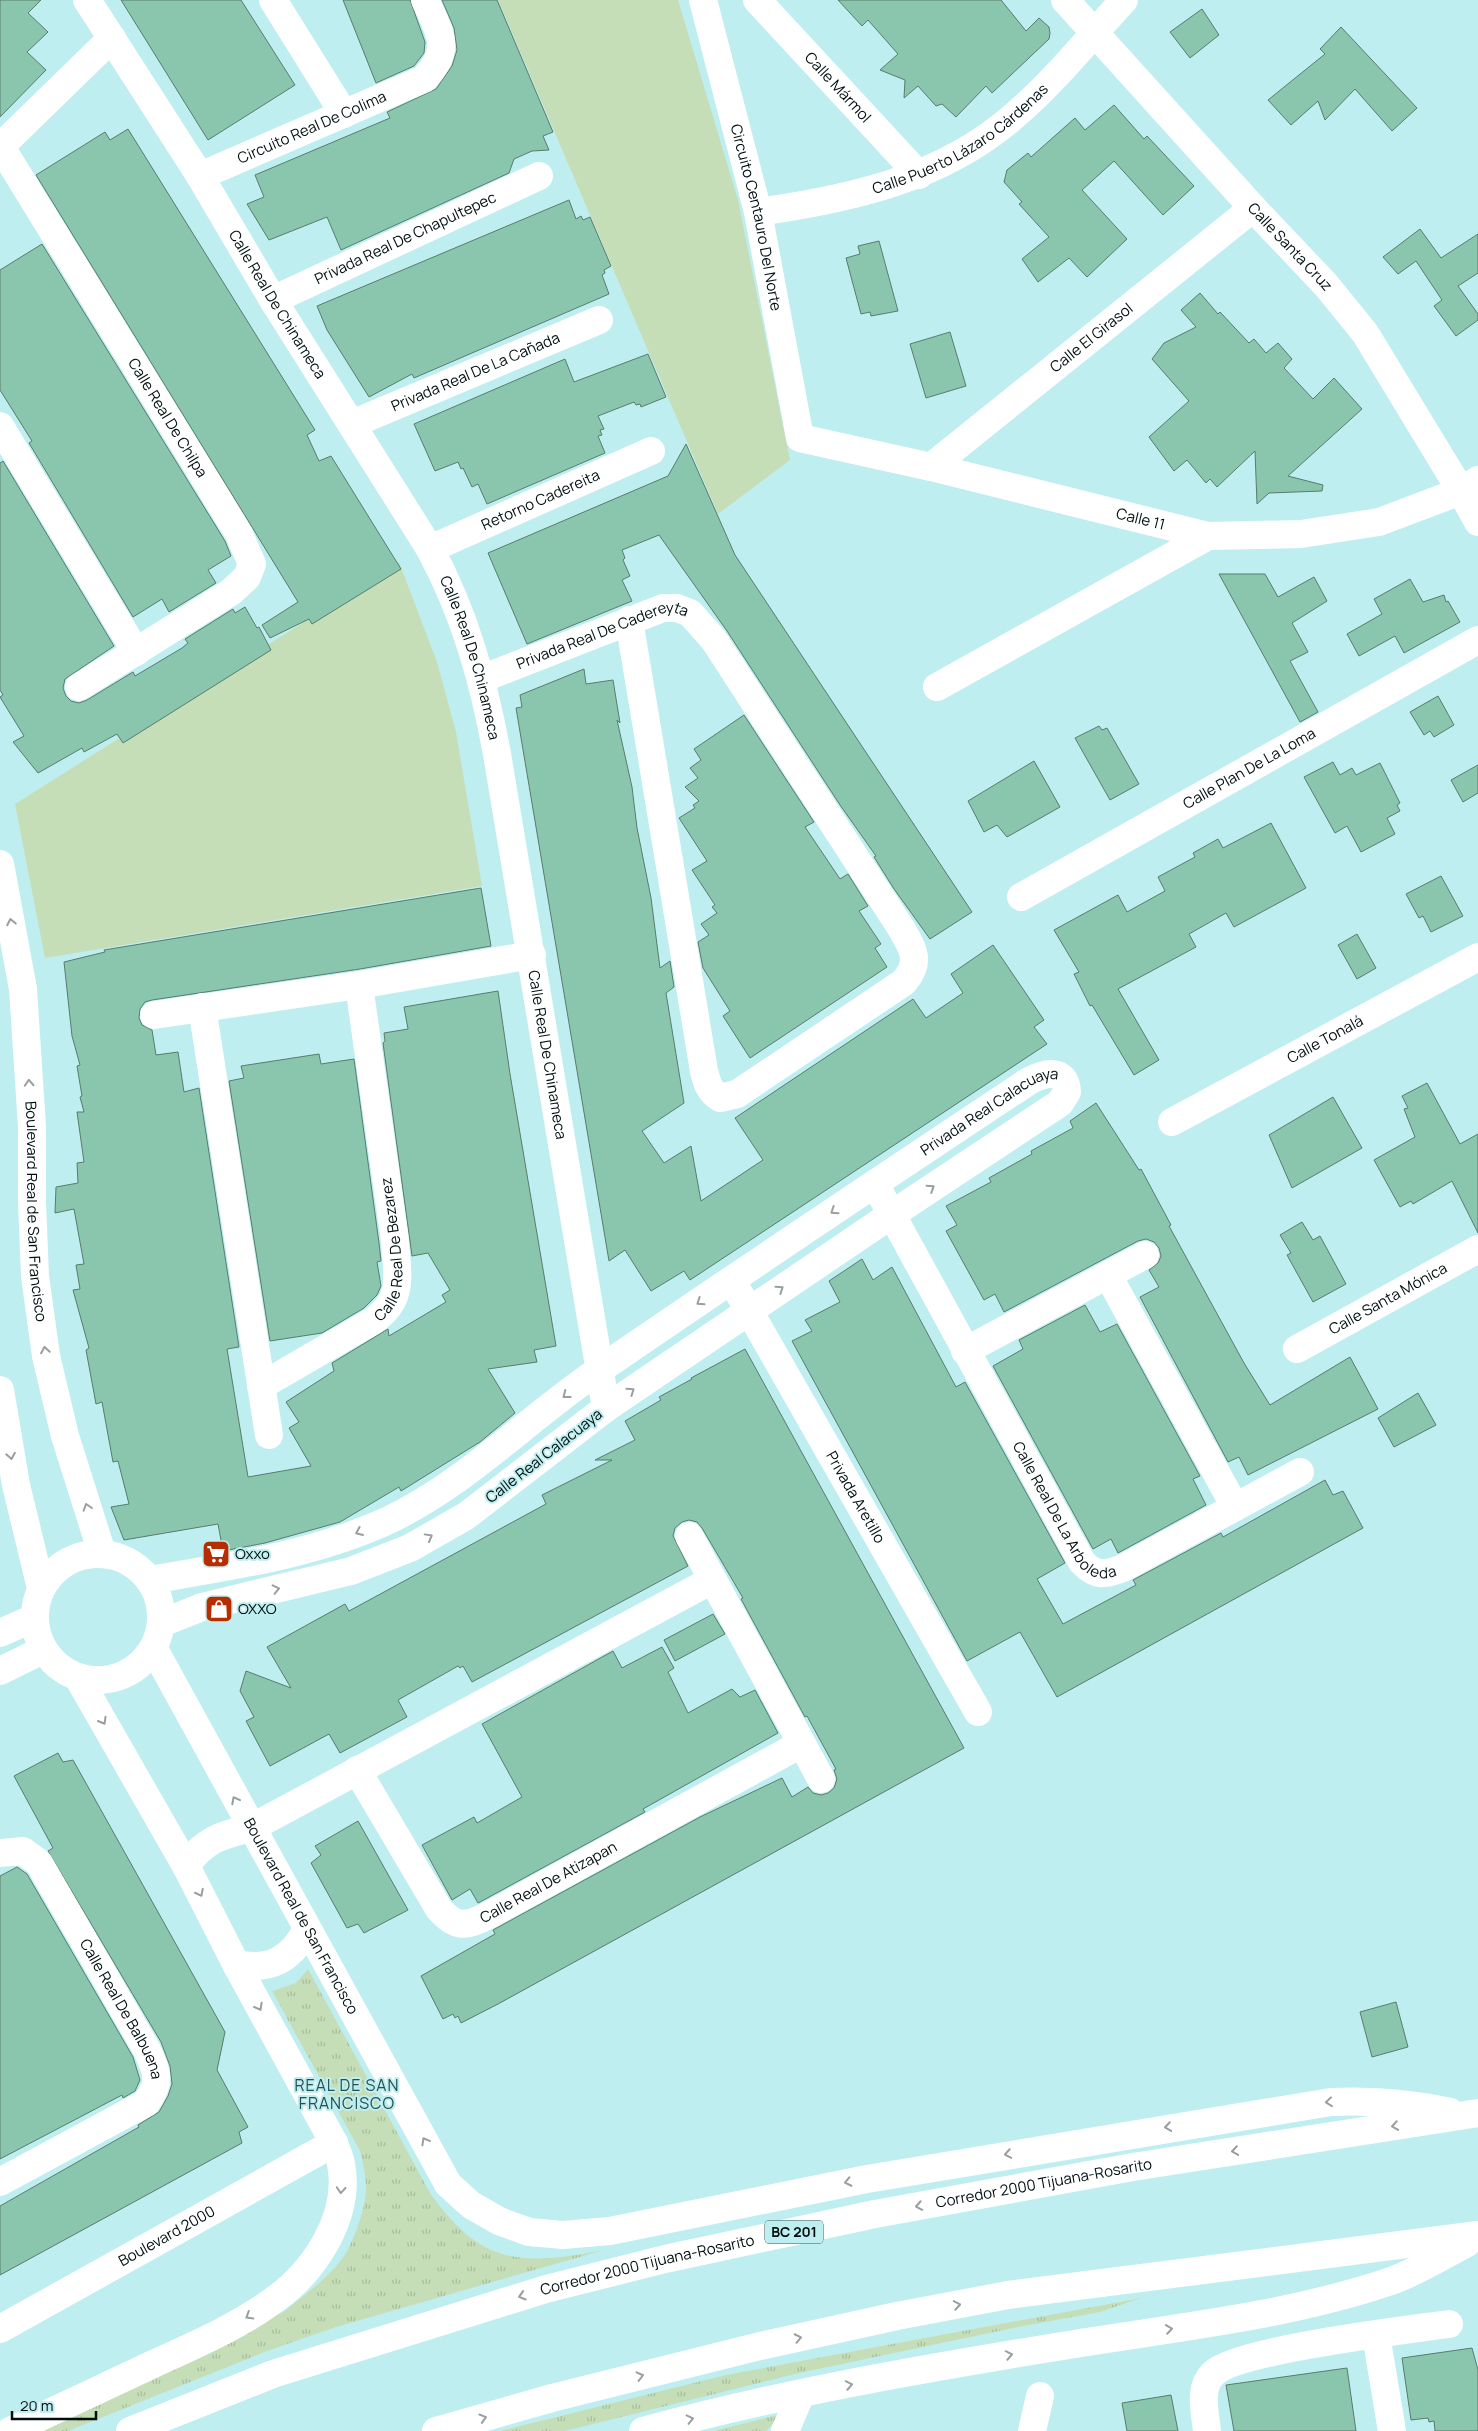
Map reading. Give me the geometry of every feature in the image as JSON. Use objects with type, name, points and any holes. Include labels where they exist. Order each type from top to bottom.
[{"type":"main road","name":"Calle Real De Chinameca","points":[[87,0],[200,176],[273,300],[430,549],[459,611],[481,679],[532,955],[606,1408]]},
{"type":"main road","points":[[273,0],[344,114]]},
{"type":"main road","name":"Circuito Real De Colima","points":[[200,176],[424,79],[439,62],[442,54],[441,41],[425,0]]},
{"type":"main road","name":"Circuito Centauro Del Norte","points":[[703,0],[758,212],[800,438]]},
{"type":"main road","name":"Calle Mármol","points":[[757,0],[919,175]]},
{"type":"main road","name":"Calle Santa Cruz","points":[[1065,0],[1253,208],[1326,285],[1365,333],[1470,485],[1478,522]]},
{"type":"main road","name":"Calle Puerto Lázaro Cárdenas","points":[[758,212],[840,199],[881,188],[919,175],[966,152],[1014,116],[1124,0]]},
{"type":"main road","name":"Calle Real De Chilpa","points":[[79,688],[230,592],[250,570],[252,564],[250,555],[239,534],[0,147],[112,38]]},
{"type":"main road","name":"Privada Real De Chapultepec","points":[[273,300],[539,176]]},
{"type":"main road","name":"Calle El Girasol","points":[[932,467],[1253,208]]},
{"type":"main road","name":"Privada Real De La Cañada","points":[[352,424],[599,320]]},
{"type":"main road","points":[[0,426],[136,652]]},
{"type":"main road","name":"Calle 11","points":[[800,438],[932,467],[1208,536],[1301,534],[1379,522],[1470,485]]},
{"type":"main road","name":"Retorno Cadereita","points":[[430,549],[651,451]]},
{"type":"main road","points":[[938,687],[1208,536]]},
{"type":"main road","name":"Privada Real De Cadereyta","points":[[481,679],[629,620],[663,608],[677,608],[690,613],[714,640],[901,928],[914,954],[915,965],[912,973],[894,990],[737,1094],[720,1098],[708,1087],[701,1057],[629,620]]},
{"type":"main road","name":"Calle Plan De La Loma","points":[[1021,897],[1478,640]]},
{"type":"main road","name":"Boulevard Real de San Francisco","points":[[0,864],[23,989],[32,1127],[32,1202],[35,1276],[46,1356],[65,1436],[102,1553]]},
{"type":"main road","points":[[154,1015],[359,985],[532,955]]},
{"type":"main road","name":"Calle Tonalá","points":[[1172,1122],[1478,957]]},
{"type":"main road","name":"Calle Real De Bezarez","points":[[261,1386],[373,1321],[387,1311],[396,1296],[398,1280],[395,1241],[359,985]]},
{"type":"main road","points":[[202,1007],[269,1435]]},
{"type":"main road","name":"Privada Real Calacuaya","points":[[875,1184],[1040,1075],[1050,1072],[1058,1074],[1064,1081],[1067,1092],[1060,1102],[891,1214]]},
{"type":"main road","points":[[150,1580],[271,1559],[341,1540],[390,1519],[447,1488],[599,1369],[875,1184]]},
{"type":"main road","name":"Calle Real De La Arboleda","points":[[875,1184],[1075,1549],[1090,1571],[1103,1574],[1123,1568],[1300,1472]]},
{"type":"main road","name":"Calle Real Calacuaya","points":[[162,1623],[202,1607],[351,1571],[410,1548],[466,1516],[606,1408],[891,1214]]},
{"type":"main road","name":"Calle Santa Mónica","points":[[1297,1349],[1478,1250]]},
{"type":"main road","points":[[966,1351],[1145,1255]]},
{"type":"main road","points":[[1108,1275],[1235,1507]]},
{"type":"main road","name":"Privada Aretillo","points":[[732,1280],[978,1712]]},
{"type":"main road","points":[[0,1390],[16,1485],[41,1588]]},
{"type":"main road","points":[[689,1536],[821,1779]]},
{"type":"main road","points":[[102,1553],[121,1557],[137,1567],[150,1580],[160,1601],[162,1623],[154,1649],[140,1666],[122,1677],[101,1681],[79,1679],[59,1668],[43,1650],[34,1618],[36,1602],[41,1588],[52,1573],[66,1562],[84,1555],[102,1553]]},
{"type":"main road","points":[[186,1866],[197,1850],[210,1841],[229,1833],[251,1828],[712,1580]]},
{"type":"main road","points":[[0,1633],[34,1618]]},
{"type":"main road","name":"Boulevard Real de San Francisco","points":[[154,1649],[448,2184],[471,2205],[499,2221],[529,2232],[563,2235],[610,2231],[867,2178],[1331,2102],[1373,2100],[1416,2104],[1471,2114]]},
{"type":"main road","points":[[0,1671],[43,1650]]},
{"type":"main road","points":[[10,2431],[236,2324],[275,2300],[294,2283],[320,2251],[331,2232],[339,2209],[342,2188],[341,2164],[334,2143],[236,1964],[186,1866],[79,1679]]},
{"type":"main road","name":"Calle Real De Atizapan","points":[[357,1770],[439,1909],[449,1920],[459,1924],[473,1923],[487,1916],[801,1744]]},
{"type":"main road","name":"Calle Real De Balbuena","points":[[0,1853],[23,1851],[39,1863],[138,2033],[156,2072],[156,2090],[146,2103],[0,2182]]},
{"type":"main road","points":[[236,1964],[253,1967],[270,1964],[288,1956],[299,1944],[307,1929]]},
{"type":"main road","name":"Corredor 2000 Tijuana-Rosarito","points":[[130,2431],[283,2371],[546,2289],[665,2259],[874,2214],[1133,2167],[1471,2114]]},
{"type":"main road","name":"Boulevard 2000","points":[[0,2329],[334,2143]]},
{"type":"main road","points":[[643,2431],[801,2394],[1042,2349],[1240,2318],[1335,2299],[1394,2280],[1478,2237]]},
{"type":"main road","points":[[436,2431],[552,2398],[741,2351],[897,2316],[1008,2295],[1478,2237]]},
{"type":"main road","points":[[1207,2431],[1204,2388],[1214,2372],[1231,2364],[1262,2355],[1449,2324]]},
{"type":"main road","points":[[1376,2336],[1392,2431]]},
{"type":"main road","points":[[785,2431],[801,2394]]},
{"type":"main road","points":[[1032,2431],[1040,2396]]},
{"type":"green space","points":[[498,0],[678,0],[738,200],[790,460],[718,514]]},
{"type":"green space","points":[[399,562],[437,662],[456,732],[482,886],[45,958],[15,804]]},
{"type":"green space","points":[[308,1969],[430,2193],[449,2217],[467,2235],[486,2247],[505,2255],[526,2258],[549,2258],[604,2250],[336,2327],[267,2351],[68,2431],[41,2431],[285,2311],[315,2287],[342,2259],[358,2226],[364,2206],[366,2189],[360,2151],[272,1991],[296,1983]]},
{"type":"green space","points":[[1141,2298],[1100,2312],[1023,2326],[799,2373],[565,2431],[500,2431],[726,2375]]},
{"type":"green space","points":[[782,2414],[766,2431],[713,2431]]},
{"type":"building","points":[[0,0],[41,0],[28,13],[48,32],[27,52],[46,70],[0,117]]},
{"type":"building","points":[[121,0],[241,0],[295,85],[208,140]]},
{"type":"building","points":[[343,0],[410,0],[425,42],[424,53],[414,66],[376,83]]},
{"type":"building","points":[[442,0],[497,0],[553,132],[543,136],[549,150],[532,151],[514,159],[509,173],[341,250],[327,217],[269,240],[247,204],[264,197],[255,175],[390,118],[387,112],[436,89],[452,66],[457,50],[454,28]]},
{"type":"building","points":[[838,0],[1001,0],[1026,31],[1039,18],[1049,27],[1049,39],[992,93],[986,86],[956,117],[942,104],[936,106],[918,86],[904,98],[905,80],[880,70],[898,54],[868,20],[862,26]]},
{"type":"building","points":[[1202,9],[1219,35],[1190,58],[1170,32]]},
{"type":"building","points":[[1341,27],[1417,108],[1392,131],[1355,89],[1325,120],[1318,101],[1291,125],[1268,100],[1325,54],[1320,49]]},
{"type":"building","points":[[1114,105],[1144,139],[1147,136],[1194,186],[1163,215],[1114,161],[1082,190],[1127,239],[1087,277],[1069,258],[1038,282],[1022,259],[1049,237],[1019,204],[1022,202],[1004,182],[1007,170],[1028,153],[1031,157],[1075,118],[1085,130]]},
{"type":"building","points":[[128,129],[315,430],[307,435],[319,461],[331,456],[401,569],[312,624],[309,619],[270,638],[262,625],[298,602],[36,175],[105,132],[110,140]]},
{"type":"building","points":[[569,200],[576,219],[581,216],[583,220],[590,217],[611,266],[604,270],[605,273],[602,275],[609,294],[414,378],[412,374],[369,397],[327,330],[317,306]]},
{"type":"building","points":[[1420,229],[1441,258],[1478,234],[1478,273],[1458,286],[1478,314],[1478,320],[1456,336],[1434,306],[1442,300],[1416,261],[1398,274],[1383,257]]},
{"type":"building","points":[[879,241],[898,311],[871,316],[870,312],[861,314],[846,258],[860,254],[858,246]]},
{"type":"building","points":[[42,244],[225,541],[231,556],[208,570],[216,583],[169,612],[162,599],[133,617],[29,443],[32,441],[0,390],[0,270]]},
{"type":"building","points":[[1200,293],[1218,314],[1220,312],[1249,343],[1254,339],[1266,353],[1278,343],[1292,359],[1284,368],[1313,399],[1334,378],[1362,409],[1288,476],[1323,485],[1322,491],[1269,493],[1257,504],[1255,451],[1217,487],[1210,479],[1206,483],[1187,460],[1174,471],[1149,437],[1189,401],[1152,359],[1164,343],[1196,327],[1181,310]]},
{"type":"building","points":[[950,332],[966,386],[926,398],[910,344]]},
{"type":"building","points":[[648,354],[666,397],[641,407],[640,404],[636,405],[634,402],[598,416],[604,429],[600,430],[602,435],[598,436],[605,453],[487,504],[478,484],[472,487],[458,462],[435,471],[414,424],[565,359],[574,382]]},
{"type":"building","points":[[686,444],[735,555],[972,912],[930,939],[894,889],[874,857],[876,856],[840,805],[727,631],[659,535],[622,550],[625,558],[623,560],[630,576],[622,580],[632,601],[527,644],[488,553],[668,476]]},
{"type":"building","points":[[3,461],[114,646],[65,679],[63,688],[66,696],[71,701],[79,703],[87,700],[133,672],[135,676],[182,648],[188,643],[185,639],[233,609],[235,613],[245,607],[257,628],[259,627],[271,650],[123,743],[117,734],[84,752],[82,748],[38,773],[13,742],[24,736],[0,697],[3,695],[0,690],[0,463]]},
{"type":"building","points":[[1219,574],[1265,574],[1278,597],[1314,577],[1327,601],[1292,623],[1308,652],[1290,661],[1318,712],[1300,722]]},
{"type":"building","points":[[1410,579],[1423,602],[1444,595],[1446,602],[1448,601],[1460,622],[1404,653],[1395,636],[1359,656],[1347,634],[1382,614],[1374,599]]},
{"type":"building","points":[[584,669],[586,684],[613,680],[620,723],[617,720],[632,787],[637,828],[651,898],[660,968],[670,961],[674,987],[666,993],[684,1103],[642,1131],[664,1163],[691,1146],[701,1201],[763,1160],[735,1118],[913,999],[926,1018],[963,993],[951,974],[993,945],[1044,1020],[1034,1027],[1047,1044],[690,1280],[684,1271],[651,1291],[625,1250],[609,1261],[516,708],[522,707],[520,695]]},
{"type":"building","points":[[1438,696],[1454,725],[1434,737],[1430,731],[1424,735],[1410,712]]},
{"type":"building","points":[[744,715],[814,822],[805,827],[840,879],[848,874],[868,906],[859,911],[881,944],[875,948],[887,967],[750,1058],[723,1016],[730,1011],[703,968],[698,942],[709,935],[701,924],[717,913],[712,907],[715,905],[692,870],[707,861],[679,818],[695,808],[693,805],[699,801],[685,787],[698,778],[690,768],[701,760],[694,749]]},
{"type":"building","points":[[1099,726],[1102,730],[1107,728],[1139,784],[1110,800],[1075,738]]},
{"type":"building","points":[[1034,761],[1060,807],[1007,837],[997,825],[984,832],[968,801]]},
{"type":"building","points":[[1333,762],[1340,775],[1352,768],[1356,775],[1380,763],[1400,803],[1397,805],[1400,811],[1387,818],[1395,834],[1361,852],[1347,826],[1335,833],[1304,777]]},
{"type":"building","points":[[1478,765],[1478,793],[1463,802],[1451,780]]},
{"type":"building","points":[[1271,823],[1306,888],[1234,927],[1226,913],[1189,934],[1196,947],[1118,989],[1159,1060],[1134,1075],[1092,1005],[1090,1006],[1074,974],[1079,972],[1054,930],[1118,895],[1127,912],[1165,891],[1158,877],[1195,857],[1193,853],[1218,839],[1223,848]]},
{"type":"building","points":[[1441,876],[1463,916],[1431,932],[1423,916],[1419,918],[1406,894]]},
{"type":"building","points":[[481,888],[491,946],[360,969],[152,1000],[145,1002],[140,1009],[139,1018],[142,1025],[152,1030],[156,1055],[178,1052],[184,1092],[199,1088],[239,1347],[227,1349],[248,1477],[311,1466],[289,1428],[299,1422],[286,1402],[334,1371],[332,1363],[388,1329],[389,1336],[446,1302],[442,1295],[450,1290],[428,1253],[412,1256],[383,1043],[385,1041],[384,1033],[408,1029],[404,1007],[498,991],[510,1074],[556,1346],[534,1350],[537,1362],[488,1369],[515,1413],[480,1442],[401,1491],[399,1487],[340,1522],[265,1543],[223,1551],[218,1524],[124,1540],[111,1507],[129,1504],[118,1461],[113,1462],[102,1402],[96,1404],[86,1350],[89,1348],[73,1290],[80,1289],[76,1265],[84,1264],[74,1209],[55,1213],[56,1187],[78,1183],[77,1163],[84,1162],[77,1112],[84,1112],[80,1097],[82,1096],[77,1066],[80,1065],[72,1036],[64,962],[105,952],[104,950]]},
{"type":"building","points":[[1357,934],[1376,968],[1357,979],[1338,945]]},
{"type":"building","points":[[319,1054],[321,1064],[354,1059],[379,1243],[381,1261],[377,1262],[381,1286],[377,1295],[364,1308],[322,1333],[270,1341],[229,1081],[244,1078],[241,1066]]},
{"type":"building","points":[[1427,1083],[1460,1144],[1478,1134],[1478,1233],[1452,1181],[1413,1204],[1411,1201],[1400,1207],[1374,1160],[1415,1137],[1404,1109],[1408,1108],[1402,1096]]},
{"type":"building","points":[[1333,1097],[1362,1148],[1292,1188],[1269,1135]]},
{"type":"building","points":[[1096,1103],[1139,1170],[1141,1169],[1171,1225],[1169,1226],[1244,1363],[1270,1405],[1350,1357],[1378,1409],[1248,1475],[1239,1457],[1228,1462],[1140,1297],[1159,1287],[1149,1270],[1158,1263],[1161,1256],[1159,1248],[1154,1242],[1146,1239],[1138,1241],[1004,1312],[995,1294],[984,1300],[946,1231],[957,1225],[946,1206],[991,1182],[989,1178],[1032,1154],[1031,1151],[1073,1128],[1070,1121]]},
{"type":"building","points":[[1302,1222],[1313,1240],[1320,1236],[1346,1284],[1313,1302],[1287,1255],[1291,1253],[1280,1235]]},
{"type":"building","points":[[862,1259],[873,1280],[892,1267],[956,1387],[965,1382],[1065,1563],[1037,1579],[1063,1624],[1136,1585],[1133,1580],[1221,1533],[1223,1537],[1325,1480],[1333,1495],[1343,1491],[1363,1528],[1057,1697],[1020,1632],[967,1661],[792,1341],[812,1331],[805,1320],[840,1302],[829,1281]]},
{"type":"building","points":[[1085,1305],[1100,1332],[1117,1324],[1200,1476],[1193,1479],[1206,1505],[1118,1553],[1111,1539],[1093,1549],[993,1366],[1023,1349],[1019,1340]]},
{"type":"building","points":[[745,1349],[964,1748],[498,2004],[461,2023],[458,2016],[455,2018],[453,2014],[443,2019],[421,1976],[495,1934],[493,1930],[700,1817],[782,1778],[792,1797],[808,1787],[813,1793],[821,1795],[828,1793],[834,1788],[837,1779],[834,1770],[836,1769],[807,1716],[805,1717],[741,1599],[743,1598],[702,1528],[697,1522],[689,1520],[682,1522],[675,1528],[673,1536],[688,1566],[472,1682],[463,1666],[460,1668],[458,1666],[398,1700],[407,1717],[340,1753],[329,1734],[270,1766],[246,1721],[254,1717],[240,1691],[246,1671],[291,1688],[267,1647],[345,1604],[349,1611],[546,1504],[542,1495],[612,1460],[595,1460],[635,1440],[625,1421],[661,1400],[659,1397]]},
{"type":"building","points":[[1418,1393],[1436,1425],[1394,1447],[1378,1418]]},
{"type":"building","points":[[713,1614],[725,1634],[675,1661],[664,1640]]},
{"type":"building","points":[[662,1647],[674,1668],[668,1672],[688,1713],[732,1689],[740,1697],[755,1690],[778,1733],[643,1809],[645,1812],[480,1902],[478,1903],[470,1889],[452,1900],[422,1845],[474,1817],[477,1823],[522,1797],[482,1724],[613,1651],[622,1668]]},
{"type":"building","points":[[58,1753],[63,1762],[73,1760],[225,2032],[217,2070],[248,2127],[239,2132],[242,2143],[0,2275],[0,2206],[139,2127],[138,2125],[159,2112],[172,2084],[170,2066],[161,2042],[48,1851],[53,1848],[14,1776]]},
{"type":"building","points":[[358,1821],[408,1910],[364,1933],[358,1924],[347,1928],[311,1863],[321,1855],[315,1846]]},
{"type":"building","points":[[17,1867],[27,1874],[133,2057],[140,2080],[135,2091],[123,2098],[122,2095],[0,2159],[0,1876]]},
{"type":"building","points":[[1396,2002],[1408,2047],[1372,2057],[1360,2012]]},
{"type":"building","points":[[1472,2348],[1478,2370],[1478,2431],[1435,2431],[1434,2421],[1429,2422],[1428,2418],[1411,2420],[1402,2358]]},
{"type":"building","points":[[1347,2368],[1356,2431],[1234,2431],[1226,2385]]},
{"type":"building","points":[[1171,2395],[1178,2431],[1127,2431],[1122,2403]]},
{"type":"place","name":"Oxxo","points":[[216,1554]]},
{"type":"place","name":"OXXO","points":[[219,1609]]},
{"type":"district","name":"REAL DE SAN FRANCISCO","points":[[347,2094]]}]
